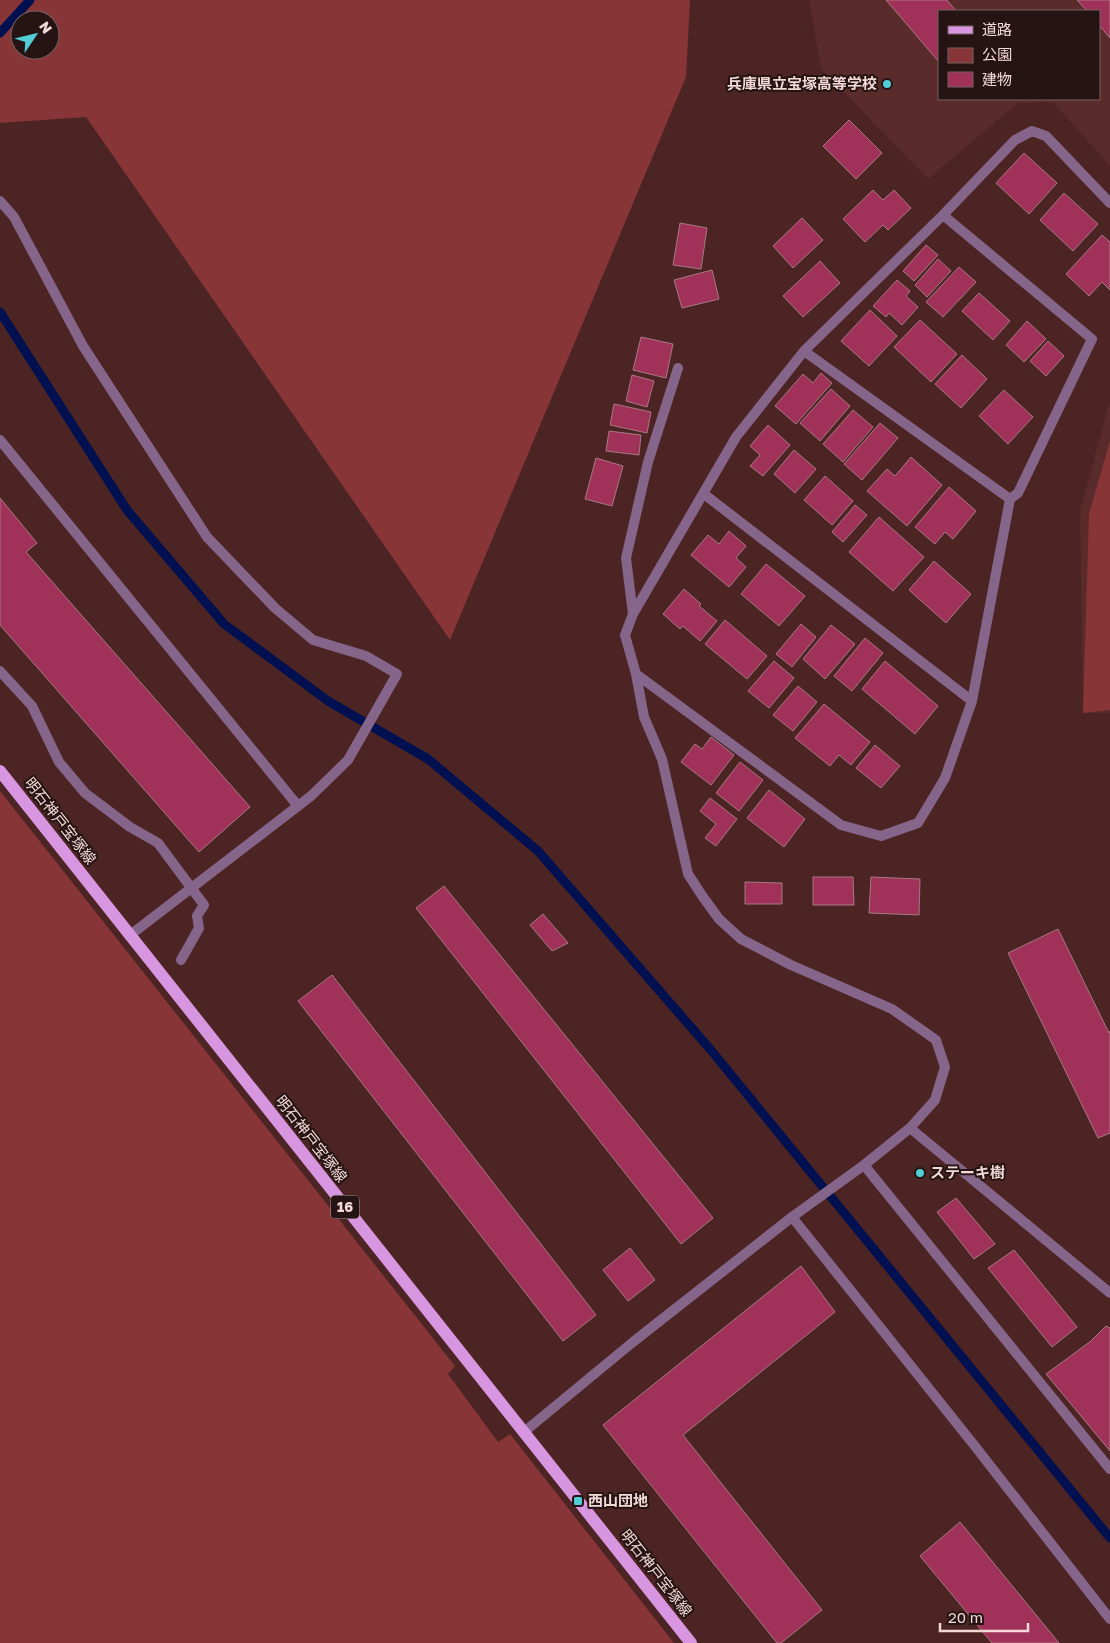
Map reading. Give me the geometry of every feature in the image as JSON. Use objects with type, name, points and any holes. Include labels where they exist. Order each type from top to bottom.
[{"type":"main road","name":"明石神戸宝塚線","points":[[0,771],[691,1643]]},
{"type":"street","points":[[524,1432],[633,1342],[794,1215],[864,1165],[910,1128],[935,1100],[945,1067],[936,1040],[892,1009],[791,965],[741,939],[719,919],[688,874],[662,759],[644,717],[636,674],[625,634],[633,614],[736,437],[804,352],[943,216],[1015,140],[1032,131],[1046,136],[1110,203]]},
{"type":"street","points":[[0,201],[14,217],[83,346],[207,536],[275,608],[313,640],[366,656],[398,674],[348,760],[311,796],[129,936]]},
{"type":"street","points":[[636,674],[841,825],[881,836],[918,823],[946,778],[972,701],[1010,499],[1018,493],[1092,339],[943,216]]},
{"type":"street","points":[[804,352],[1010,499]]},
{"type":"street","points":[[633,614],[626,558],[648,462],[678,368]]},
{"type":"street","points":[[0,440],[298,806]]},
{"type":"street","points":[[704,494],[972,701]]},
{"type":"street","points":[[0,671],[32,706],[59,762],[85,793],[130,827],[158,843],[204,905],[197,916],[199,928],[181,960]]},
{"type":"street","points":[[910,1128],[1110,1293]]},
{"type":"street","points":[[864,1165],[1110,1469]]},
{"type":"street","points":[[794,1215],[1110,1619]]},
{"type":"shaded area","name":"兵庫県立宝塚高等学校","points":[[809,0],[1110,0],[1110,166],[1053,102],[1018,103],[928,179],[821,69]]},
{"type":"shaded area","points":[[1110,401],[1110,713],[1083,713],[1080,511]]},
{"type":"green space","points":[[0,0],[690,0],[686,77],[450,640],[86,117],[0,123]]},
{"type":"green space","points":[[1110,441],[1110,710],[1083,713],[1089,514]]},
{"type":"green space","points":[[0,791],[455,1366],[448,1374],[498,1442],[510,1434],[674,1643],[0,1643]]},
{"type":"building","points":[[886,0],[947,0],[955,10],[938,10],[938,61]]},
{"type":"building","points":[[1077,0],[1110,0],[1110,38],[1100,26],[1100,10],[1086,10]]},
{"type":"building","points":[[849,120],[882,153],[856,179],[823,146]]},
{"type":"building","points":[[1024,153],[1057,183],[1029,214],[996,183]]},
{"type":"building","points":[[873,190],[883,200],[894,190],[911,208],[888,230],[883,225],[865,242],[843,219]]},
{"type":"building","points":[[1064,193],[1098,224],[1073,251],[1040,220]]},
{"type":"building","points":[[802,218],[823,240],[793,268],[773,246]]},
{"type":"building","points":[[680,223],[707,228],[701,269],[673,265]]},
{"type":"building","points":[[1102,235],[1110,242],[1110,290],[1102,282],[1089,296],[1066,274]]},
{"type":"building","points":[[926,245],[938,255],[914,281],[903,271]]},
{"type":"building","points":[[938,259],[951,271],[927,297],[915,285]]},
{"type":"building","points":[[820,261],[840,283],[803,317],[783,296]]},
{"type":"building","points":[[959,267],[976,282],[943,317],[926,302]]},
{"type":"building","points":[[712,270],[719,299],[682,308],[674,280]]},
{"type":"building","points":[[897,280],[910,291],[906,296],[918,307],[902,325],[889,313],[886,317],[873,306]]},
{"type":"building","points":[[979,293],[1010,321],[993,340],[962,311]]},
{"type":"building","points":[[870,310],[897,336],[869,366],[841,341]]},
{"type":"building","points":[[920,320],[957,354],[931,382],[894,347]]},
{"type":"building","points":[[1027,321],[1046,339],[1024,362],[1006,345]]},
{"type":"building","points":[[641,337],[673,344],[666,378],[633,370]]},
{"type":"building","points":[[1048,341],[1064,356],[1046,376],[1030,361]]},
{"type":"building","points":[[962,355],[987,379],[961,408],[935,384]]},
{"type":"building","points":[[821,373],[832,383],[796,424],[775,406],[803,374],[813,383]]},
{"type":"building","points":[[632,375],[654,381],[647,407],[626,401]]},
{"type":"building","points":[[831,389],[850,406],[820,441],[800,423]]},
{"type":"building","points":[[1004,390],[1033,417],[1008,444],[979,416]]},
{"type":"building","points":[[614,404],[651,412],[647,433],[610,425]]},
{"type":"building","points":[[853,410],[873,427],[843,462],[823,444]]},
{"type":"building","points":[[880,423],[898,438],[862,480],[844,464]]},
{"type":"building","points":[[768,425],[790,445],[763,476],[750,466],[760,455],[750,446]]},
{"type":"building","points":[[609,431],[641,435],[639,455],[606,451]]},
{"type":"building","points":[[794,450],[816,469],[795,493],[774,474]]},
{"type":"building","points":[[911,457],[942,485],[907,526],[867,491],[887,469],[895,476]]},
{"type":"building","points":[[596,458],[623,466],[612,506],[585,499]]},
{"type":"building","points":[[825,476],[853,501],[832,525],[804,500]]},
{"type":"building","points":[[949,487],[976,511],[953,539],[945,532],[935,544],[915,527]]},
{"type":"building","points":[[0,498],[37,543],[26,552],[250,807],[199,852],[0,625]]},
{"type":"building","points":[[855,505],[867,515],[843,542],[832,532]]},
{"type":"building","points":[[879,517],[924,557],[893,591],[849,552]]},
{"type":"building","points":[[729,531],[746,546],[736,558],[746,567],[729,587],[691,555],[708,535],[719,544]]},
{"type":"building","points":[[934,561],[971,594],[946,623],[909,590]]},
{"type":"building","points":[[766,564],[805,596],[779,626],[741,594]]},
{"type":"building","points":[[684,589],[701,604],[699,606],[717,621],[700,641],[683,626],[680,629],[663,614]]},
{"type":"building","points":[[725,620],[767,656],[747,679],[705,644]]},
{"type":"building","points":[[801,624],[816,637],[792,667],[776,654]]},
{"type":"building","points":[[831,625],[855,644],[825,679],[803,659]]},
{"type":"building","points":[[865,638],[883,653],[852,691],[834,676]]},
{"type":"building","points":[[774,661],[794,678],[769,708],[748,691]]},
{"type":"building","points":[[885,661],[938,706],[915,734],[862,689]]},
{"type":"building","points":[[798,686],[817,702],[793,731],[773,715]]},
{"type":"building","points":[[824,704],[870,742],[851,765],[839,755],[830,766],[795,738]]},
{"type":"building","points":[[711,737],[734,755],[711,785],[681,762],[695,744],[702,749]]},
{"type":"building","points":[[875,745],[900,766],[881,788],[856,768]]},
{"type":"building","points":[[740,762],[763,780],[739,811],[716,793]]},
{"type":"building","points":[[769,790],[805,819],[784,847],[747,818]]},
{"type":"building","points":[[710,798],[737,819],[716,846],[705,838],[716,824],[700,811]]},
{"type":"building","points":[[813,877],[853,877],[854,905],[813,905]]},
{"type":"building","points":[[871,877],[920,879],[919,915],[869,913]]},
{"type":"building","points":[[745,882],[782,883],[782,904],[745,904]]},
{"type":"building","points":[[444,886],[713,1218],[681,1244],[416,908]]},
{"type":"building","points":[[543,914],[568,943],[552,951],[530,925]]},
{"type":"building","points":[[1058,929],[1109,1033],[1110,1031],[1110,1133],[1098,1138],[1008,953]]},
{"type":"building","points":[[332,975],[596,1315],[563,1341],[298,1001]]},
{"type":"building","points":[[956,1198],[995,1244],[974,1259],[937,1212]]},
{"type":"building","points":[[630,1248],[655,1280],[628,1301],[603,1270]]},
{"type":"building","points":[[1014,1250],[1077,1327],[1052,1347],[988,1268]]},
{"type":"building","points":[[801,1266],[835,1312],[683,1435],[822,1610],[781,1643],[777,1643],[603,1425]]},
{"type":"building","points":[[1106,1326],[1110,1328],[1110,1451],[1046,1374],[1091,1341]]},
{"type":"building","points":[[960,1522],[1059,1643],[992,1643],[920,1556]]},
{"type":"waterway","points":[[0,33],[30,0]]},
{"type":"waterway","points":[[0,312],[127,510],[224,624],[328,701],[428,759],[538,851],[710,1049],[1110,1538]]},
{"type":"place","name":"兵庫県立宝塚高等学校","points":[[887,84]]},
{"type":"place","name":"ステーキ樹","points":[[920,1173]]},
{"type":"place","name":"西山団地","points":[[578,1501]]}]
